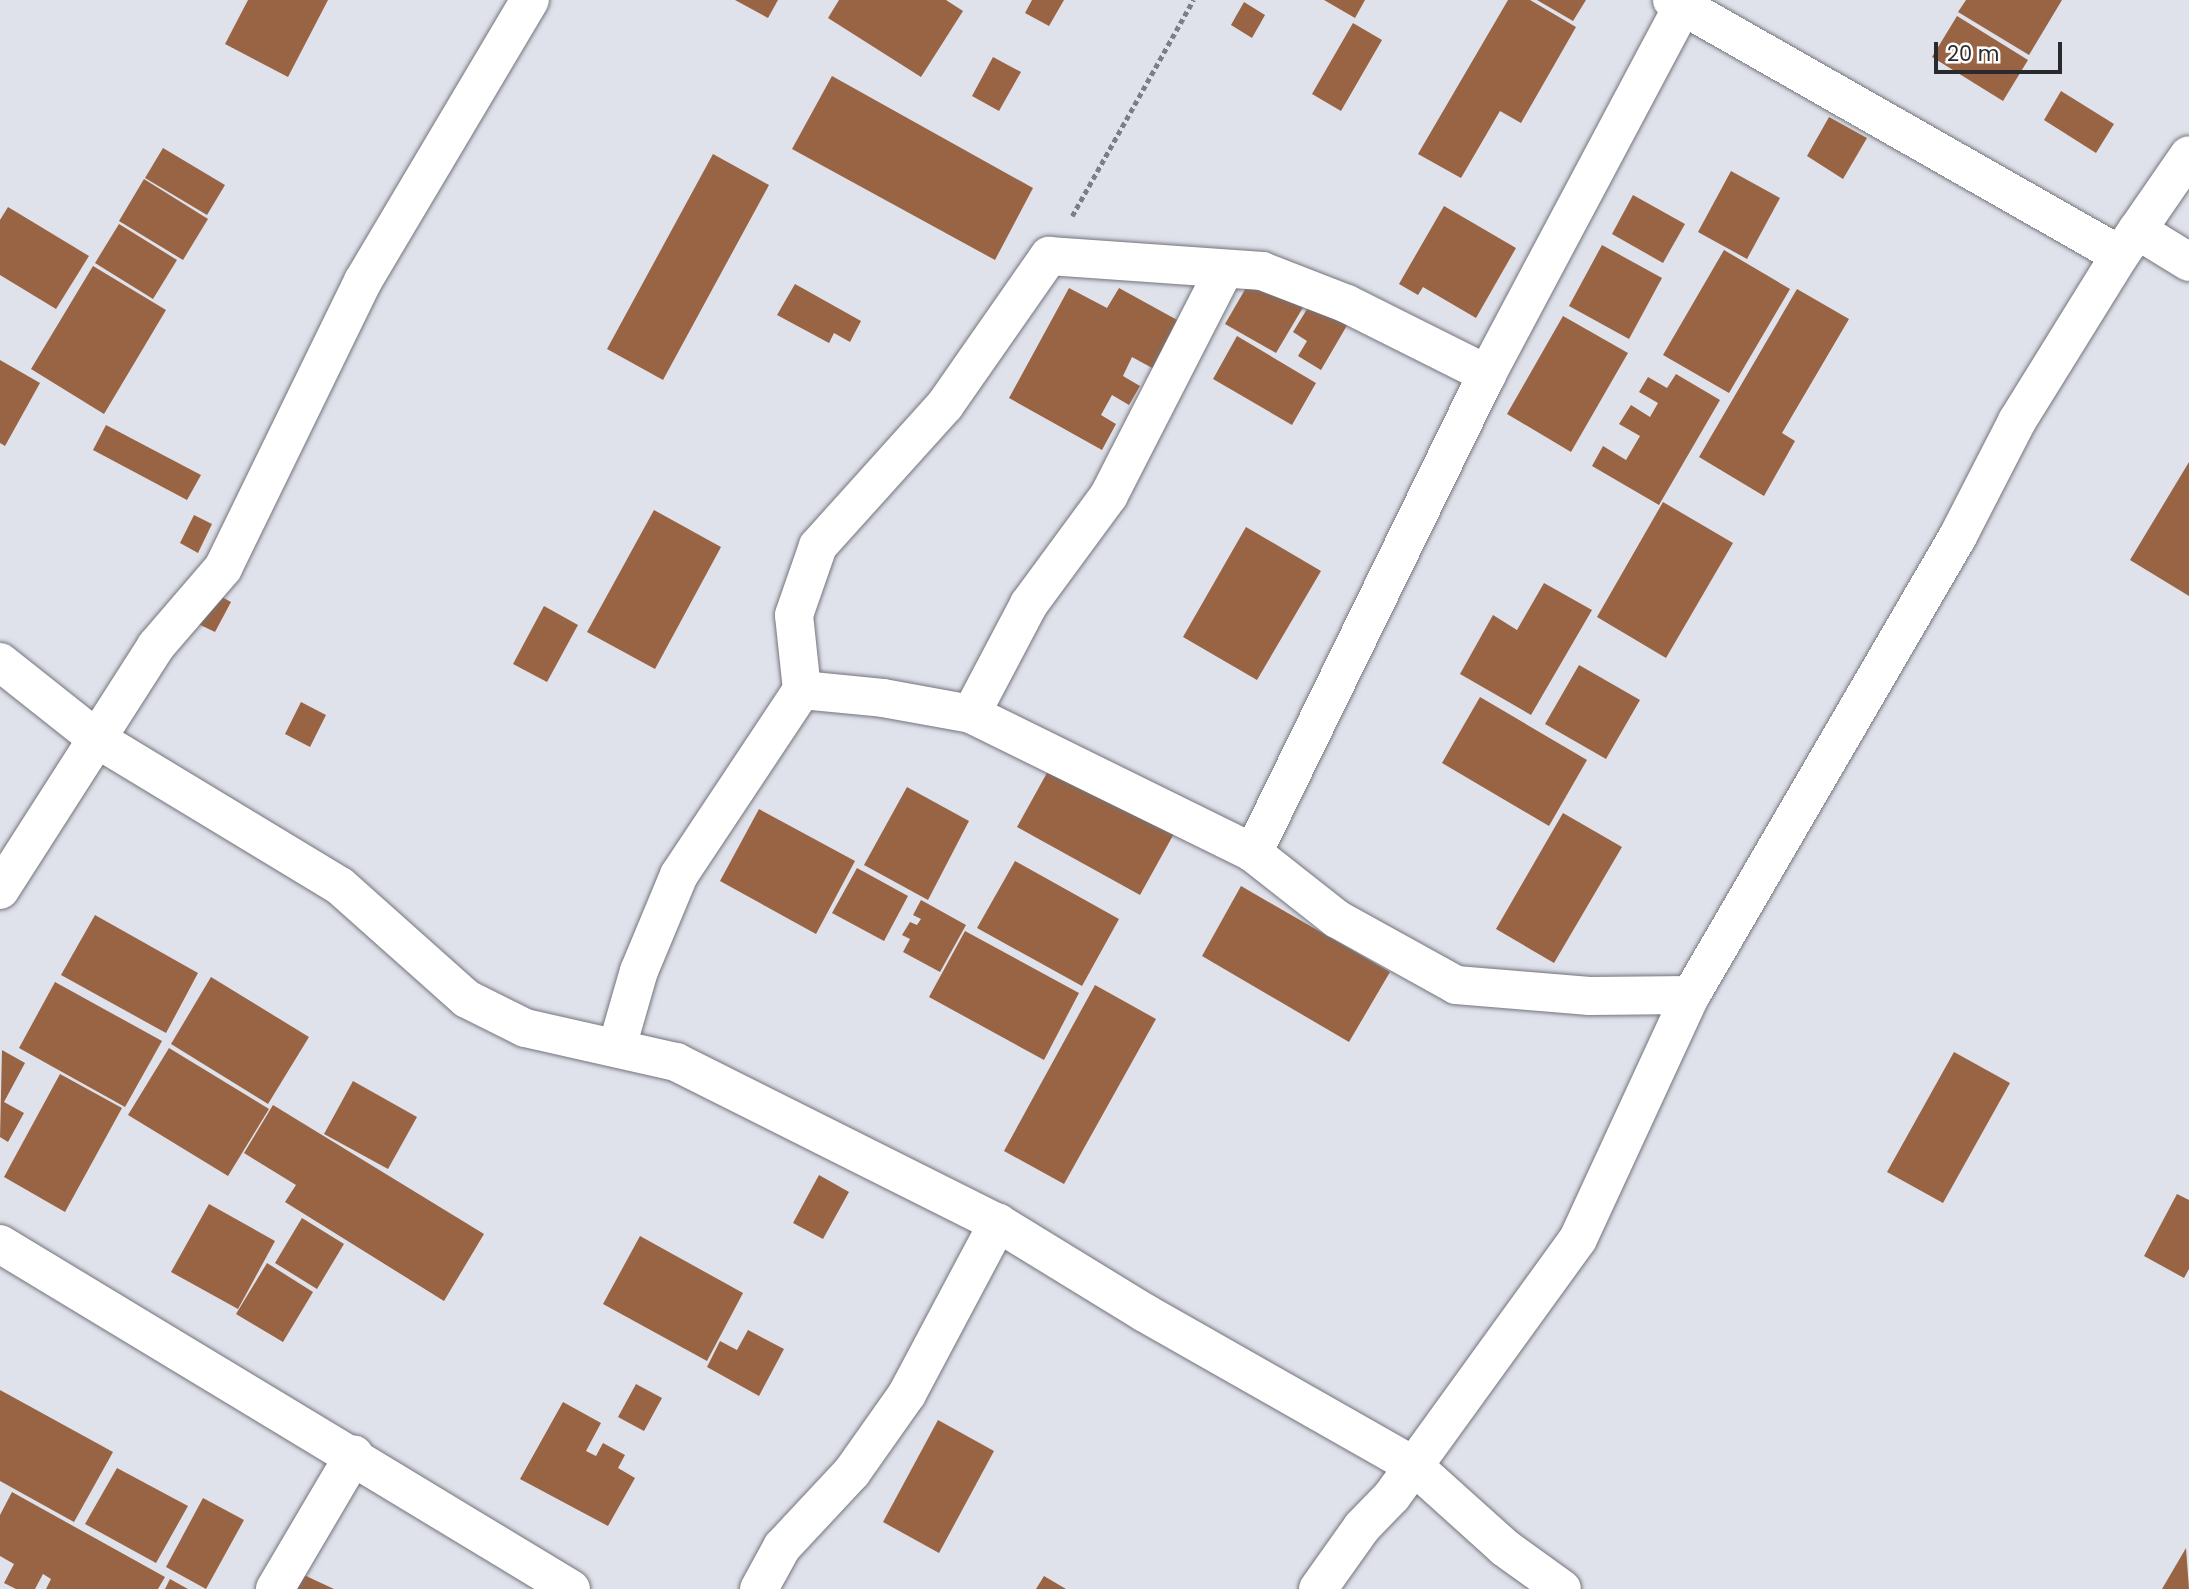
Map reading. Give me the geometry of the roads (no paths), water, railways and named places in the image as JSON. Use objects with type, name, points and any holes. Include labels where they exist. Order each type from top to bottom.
[{"type":"street","points":[[0,890],[156,646],[223,568],[363,281],[530,0]]},
{"type":"street","points":[[1253,853],[1487,374],[1680,2],[2128,242],[2189,262]]},
{"type":"street","points":[[1318,1589],[1414,1466],[1578,1238],[1691,995],[1958,536],[2017,421],[2128,242],[2189,155]]},
{"type":"street","points":[[617,1047],[639,971],[679,875],[802,690],[794,615],[818,546],[945,405],[1049,257],[1262,271],[1300,285],[1487,374]]},
{"type":"street","points":[[971,714],[1029,604],[1109,495],[1224,270]]},
{"type":"street","points":[[0,662],[97,739],[340,886],[467,999],[525,1028],[676,1062],[998,1223],[1145,1313],[1414,1466],[1505,1548],[1562,1589]]},
{"type":"street","points":[[802,690],[883,698],[971,714],[1253,853],[1336,919],[1456,985],[1590,996],[1691,995]]},
{"type":"street","points":[[759,1589],[782,1547],[852,1472],[907,1394],[998,1223]]},
{"type":"street","points":[[0,1244],[354,1455],[570,1589]]},
{"type":"street","points":[[275,1589],[354,1455]]}]
